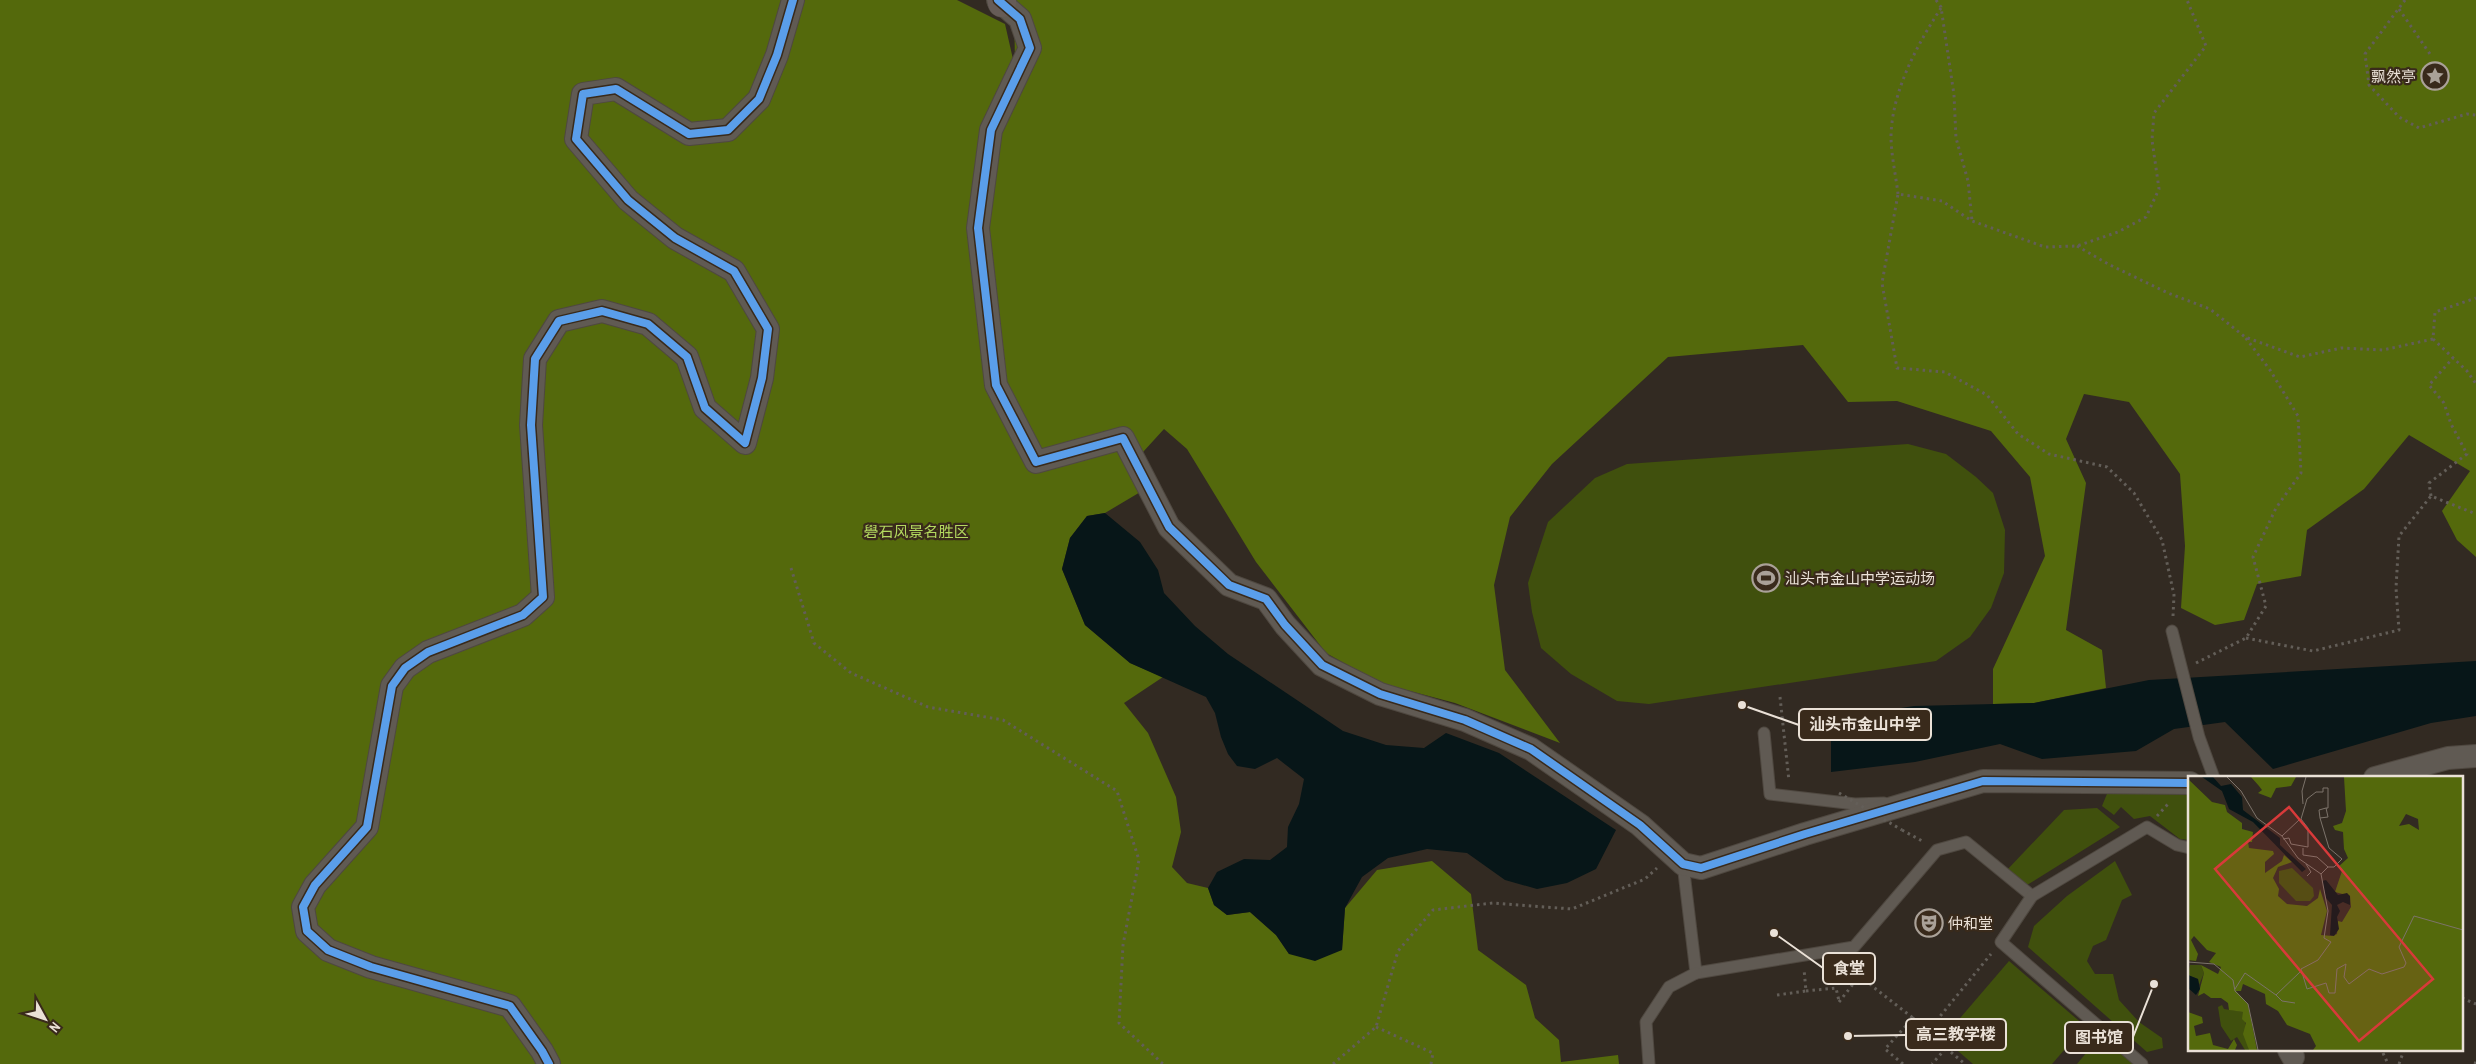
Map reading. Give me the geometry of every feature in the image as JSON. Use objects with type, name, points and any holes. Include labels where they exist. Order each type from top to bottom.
[{"type":"street","points":[[549,1064],[510,1006],[371,967],[328,950],[306,931],[302,907],[315,885],[366,827],[392,686],[405,668],[428,652],[523,615],[543,597],[532,416],[536,359],[559,321],[602,311],[648,324],[687,357],[705,408],[745,443],[762,378],[768,328],[734,271],[675,238],[628,200],[576,139],[583,94],[616,89],[689,134],[728,130],[759,99],[777,55],[793,0]]},
{"type":"street","points":[[1000,1],[1020,19],[1030,48],[991,130],[978,228],[996,385],[1036,462],[1123,438],[1168,527],[1229,585],[1266,599],[1285,626],[1322,664],[1380,694],[1465,720],[1531,749],[1640,825],[1678,859],[1701,868],[1909,802],[1983,781],[2188,783]]},
{"type":"street","points":[[2382,776],[2448,758],[2476,756]]},
{"type":"lane","points":[[2172,631],[2199,737],[2213,776]]},
{"type":"lane","points":[[1764,733],[1770,794],[1855,804],[1909,802]]},
{"type":"lane","points":[[2142,1064],[2001,942],[2032,896],[2147,827],[2177,845],[2188,848]]},
{"type":"lane","points":[[1649,1064],[1646,1022],[1669,987],[1696,973],[1854,947],[1937,850],[1966,842],[2032,896]]},
{"type":"lane","points":[[1678,859],[1696,973]]},
{"type":"path","points":[[1936,0],[1941,7],[1954,95],[1956,138],[1968,181],[1972,221]]},
{"type":"path","points":[[1898,194],[1942,201],[1972,221],[2045,247],[2077,246],[2118,232],[2146,217],[2159,189],[2152,140],[2154,113],[2206,46],[2187,0]]},
{"type":"path","points":[[2405,0],[2365,54],[2369,85],[2399,117],[2419,128],[2467,114],[2476,115]]},
{"type":"path","points":[[1941,7],[1925,32],[1896,100],[1891,137],[1898,194],[1882,283],[1897,368],[1945,372],[1987,395],[2018,434],[2049,454],[2107,467],[2134,493],[2162,540],[2174,595],[2172,631]]},
{"type":"path","points":[[2399,9],[2430,54]]},
{"type":"path","points":[[2077,246],[2110,266],[2168,293],[2210,309],[2245,338],[2270,370],[2298,416],[2300,473],[2276,508],[2253,557],[2266,606],[2246,638],[2209,658],[2181,669]]},
{"type":"path","points":[[2433,339],[2435,312],[2476,298]]},
{"type":"path","points":[[2245,338],[2300,358],[2341,348],[2383,350],[2433,339]]},
{"type":"path","points":[[2433,339],[2467,371],[2476,384]]},
{"type":"path","points":[[2246,638],[2313,651],[2399,630],[2396,588],[2399,536],[2431,496],[2429,483],[2467,454],[2451,424],[2444,403],[2429,386],[2453,358]]},
{"type":"path","points":[[2431,496],[2476,514]]},
{"type":"path","points":[[791,568],[814,643],[851,674],[928,707],[1003,720],[1117,791],[1139,860],[1123,945],[1120,1023],[1163,1064]]},
{"type":"path","points":[[1780,697],[1789,786]]},
{"type":"path","points":[[1831,792],[1839,793],[1937,850]]},
{"type":"path","points":[[1333,1064],[1376,1026],[1398,951],[1433,910],[1493,903],[1572,908],[1645,879],[1678,859]]},
{"type":"path","points":[[1928,1031],[2001,942]]},
{"type":"path","points":[[1854,947],[1861,974],[1872,986],[1913,1018],[1965,1064]]},
{"type":"path","points":[[1802,956],[1806,991]]},
{"type":"path","points":[[1777,995],[1836,988],[1839,1002],[1861,974]]},
{"type":"path","points":[[2464,999],[2476,1004]]},
{"type":"path","points":[[1903,1064],[1885,1049],[1913,1018]]},
{"type":"path","points":[[1376,1026],[1433,1053],[1431,1064]]},
{"type":"path","points":[[1932,1064],[1946,1048]]},
{"type":"path","points":[[2399,1064],[2403,1052]]},
{"type":"path","points":[[2383,1054],[2388,1064]]},
{"type":"green space","name":"礐石风景名胜区","points":[[0,0],[957,0],[1005,24],[1015,68],[1014,0],[2476,0],[2476,557],[2457,540],[2442,511],[2470,471],[2409,435],[2364,489],[2307,530],[2301,576],[2257,584],[2244,620],[2215,625],[2181,608],[2185,546],[2180,474],[2129,402],[2084,394],[2066,439],[2086,483],[2066,630],[2102,650],[2106,688],[2034,703],[1993,704],[1993,669],[2045,556],[2030,477],[1991,431],[1897,401],[1848,402],[1803,345],[1668,357],[1552,464],[1510,517],[1494,585],[1505,670],[1560,743],[1455,703],[1380,683],[1326,653],[1256,562],[1187,449],[1164,429],[1133,463],[1142,491],[1105,513],[1087,516],[1070,538],[1062,569],[1085,625],[1130,663],[1163,677],[1124,703],[1148,733],[1176,797],[1181,832],[1172,867],[1187,883],[1208,888],[1214,905],[1227,915],[1250,912],[1276,935],[1289,954],[1342,950],[1345,908],[1377,870],[1432,861],[1471,894],[1478,950],[1526,985],[1535,1018],[1559,1040],[1561,1062],[1618,1055],[1619,1064],[0,1064]]},
{"type":"green space","name":"汕头市金山中学运动场","points":[[1908,444],[1946,454],[1976,477],[1993,493],[2005,530],[2004,573],[1991,608],[1970,637],[1936,661],[1649,704],[1617,701],[1571,674],[1541,648],[1532,612],[1528,583],[1548,522],[1595,478],[1627,464]]},
{"type":"green space","points":[[2188,787],[2188,840],[2180,839],[2150,816],[2134,819],[2121,807],[2114,815],[2102,806],[2109,789]]},
{"type":"green space","points":[[2097,808],[2120,827],[2027,885],[2007,870],[2064,810]]},
{"type":"green space","points":[[2115,861],[2132,895],[2122,900],[2106,940],[2093,946],[2087,961],[2095,974],[2113,974],[2119,1000],[2139,1022],[2162,1038],[2163,1048],[2147,1052],[2028,947],[2034,926],[2067,896]]},
{"type":"green space","points":[[2009,961],[2085,1026],[2052,1064],[1973,1064],[1943,1038]]},
{"type":"green space","points":[[2102,1034],[2137,1064],[2077,1064]]},
{"type":"shaded area","points":[[1105,513],[1140,542],[1158,570],[1164,593],[1195,626],[1228,654],[1343,731],[1386,745],[1424,748],[1446,733],[1499,753],[1616,830],[1596,869],[1567,883],[1537,889],[1505,880],[1467,853],[1427,849],[1388,858],[1362,877],[1345,908],[1342,950],[1315,961],[1289,954],[1276,935],[1250,912],[1227,915],[1214,905],[1208,888],[1217,872],[1244,859],[1270,860],[1287,847],[1288,827],[1299,804],[1304,779],[1277,758],[1255,769],[1237,766],[1228,754],[1221,737],[1215,713],[1206,697],[1130,663],[1085,625],[1062,569],[1070,538],[1087,516]]},
{"type":"shaded area","points":[[2476,661],[2476,716],[2431,723],[2273,769],[2225,722],[2174,729],[2136,751],[2042,759],[2000,744],[1915,762],[1831,772],[1831,719],[1914,706],[2034,703],[2149,680]]},
{"type":"cycle path","points":[[549,1064],[510,1006],[371,967],[328,950],[307,931],[303,907],[315,885],[367,827],[392,686],[405,668],[428,652],[523,615],[543,597],[531,425],[535,359],[559,321],[602,311],[648,324],[687,357],[705,408],[745,443],[762,378],[768,329],[734,271],[675,238],[628,200],[576,139],[583,94],[616,89],[689,134],[728,130],[759,99],[777,55],[793,0]]},
{"type":"cycle path","points":[[998,0],[1020,19],[1030,48],[991,130],[978,228],[996,385],[1036,462],[1123,438],[1169,527],[1229,585],[1266,599],[1285,625],[1322,665],[1380,694],[1465,720],[1531,749],[1640,825],[1683,864],[1701,868],[1805,834],[1983,781],[2188,783]]},
{"type":"place","name":"飘然亭","points":[[2435,76]]},
{"type":"place","name":"汕头市金山中学运动场","points":[[1766,578]]},
{"type":"place","name":"汕头市金山中学","points":[[1742,705]]},
{"type":"place","name":"仲和堂","points":[[1929,923]]},
{"type":"place","name":"食堂","points":[[1774,933]]},
{"type":"place","name":"图书馆","points":[[2154,984]]},
{"type":"place","name":"高三教学楼","points":[[1848,1036]]}]
